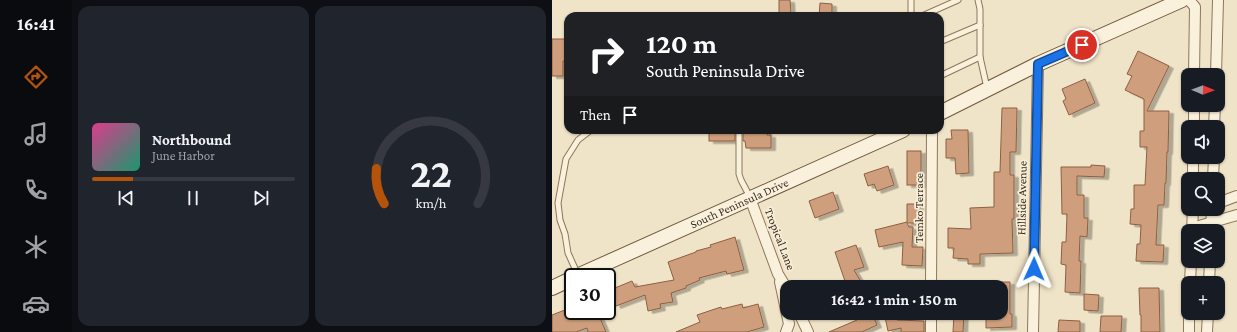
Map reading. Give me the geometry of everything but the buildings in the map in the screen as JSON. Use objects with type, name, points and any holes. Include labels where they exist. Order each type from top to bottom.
[{"type":"main road","points":[[944,111],[1038,64],[1182,0]]},
{"type":"main road","name":"South Peninsula Drive","points":[[596,268],[894,134]]},
{"type":"main road","name":"South Peninsula Drive","points":[[552,288],[564,282]]},
{"type":"street","points":[[1189,0],[1195,8],[1194,68]]},
{"type":"street","points":[[1216,68],[1218,0]]},
{"type":"street","name":"Hillside Avenue","points":[[1033,332],[1038,64]]},
{"type":"street","name":"Temko Terrace","points":[[931,280],[932,134]]},
{"type":"street","points":[[1225,200],[1237,196]]},
{"type":"street","name":"Tropical Lane","points":[[750,198],[778,274],[782,280]]},
{"type":"street","points":[[1218,224],[1237,215]]},
{"type":"street","points":[[778,274],[789,324],[786,332]]},
{"type":"street","points":[[802,320],[808,332]]},
{"type":"street","points":[[931,320],[931,332]]},
{"type":"street","points":[[1189,320],[1189,332]]},
{"type":"street","points":[[1207,332],[1208,320]]},
{"type":"lane","points":[[911,0],[911,12]]},
{"type":"lane","points":[[931,12],[958,0]]},
{"type":"lane","points":[[978,0],[980,9],[980,57],[988,89]]},
{"type":"lane","points":[[944,40],[980,25]]},
{"type":"lane","points":[[944,74],[980,57]]},
{"type":"lane","points":[[573,268],[560,220],[558,202],[566,159],[578,140],[584,134]]},
{"type":"lane","points":[[739,134],[739,174],[750,198]]},
{"type":"route","points":[[1034,269],[1038,64],[1082,45]]}]
